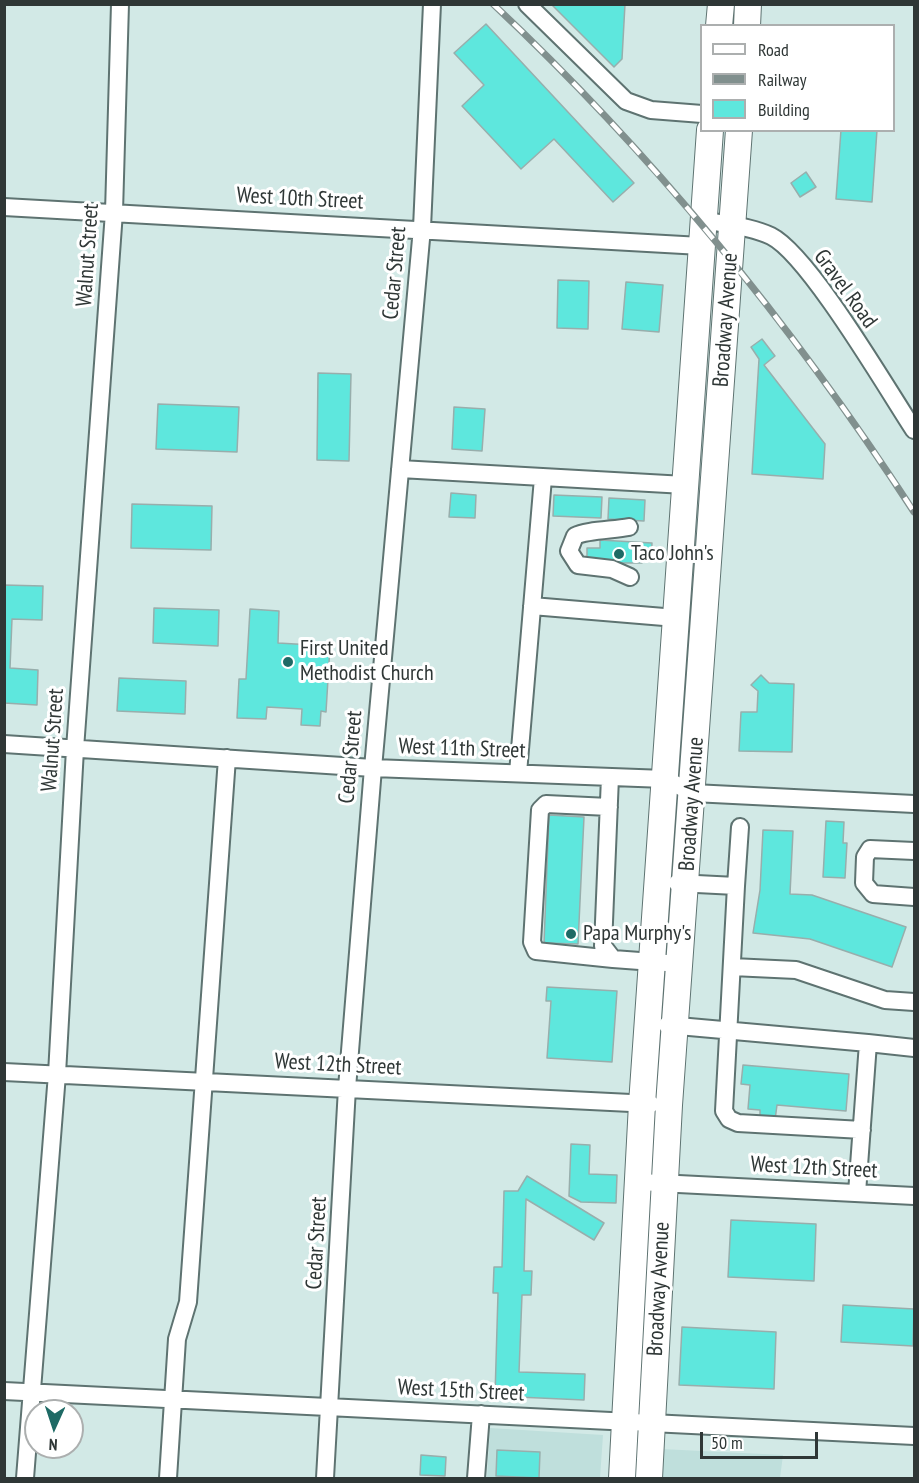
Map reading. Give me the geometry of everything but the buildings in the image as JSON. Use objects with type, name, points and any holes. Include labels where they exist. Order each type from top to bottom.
[{"type":"highway","points":[[719,24],[721,4]]},
{"type":"highway","points":[[747,24],[748,4]]},
{"type":"highway","name":"Broadway Avenue","points":[[622,1479],[642,1104],[710,132]]},
{"type":"highway","name":"Broadway Avenue","points":[[648,1479],[669,1105],[693,793],[738,132]]},
{"type":"street","name":"Walnut Street","points":[[25,1479],[57,1074],[75,749],[114,212],[120,4]]},
{"type":"street","name":"Cedar Street","points":[[326,1479],[347,1088],[373,768],[422,228],[432,4]]},
{"type":"street","points":[[527,4],[626,101],[651,110],[700,114]]},
{"type":"street","name":"West 10th Street","points":[[4,207],[422,228],[701,246]]},
{"type":"street","name":"Gravel Road","points":[[704,220],[751,229],[773,237],[790,251],[845,325],[915,430]]},
{"type":"street","points":[[400,469],[685,485]]},
{"type":"street","points":[[518,773],[543,478]]},
{"type":"street","points":[[629,527],[600,532],[582,532],[575,536],[569,551],[578,565],[612,568],[630,577]]},
{"type":"street","points":[[532,606],[676,618]]},
{"type":"street","name":"West 11th Street","points":[[4,744],[373,768],[665,779],[693,793],[915,804]]},
{"type":"street","points":[[168,1479],[177,1339],[188,1302],[202,1081],[227,758]]},
{"type":"street","points":[[610,777],[603,946],[613,959]]},
{"type":"street","points":[[609,807],[546,804],[540,810],[532,942],[537,951],[680,964]]},
{"type":"street","points":[[740,827],[724,1111],[729,1119],[738,1123],[862,1130]]},
{"type":"street","points":[[915,851],[870,849],[865,857],[864,883],[873,894],[915,897]]},
{"type":"street","points":[[658,882],[736,886]]},
{"type":"street","points":[[732,967],[796,970],[885,1000],[915,1002]]},
{"type":"street","points":[[648,1024],[915,1048]]},
{"type":"street","points":[[857,1193],[868,1043]]},
{"type":"street","name":"West 12th Street","points":[[4,1072],[669,1105]]},
{"type":"street","name":"West 12th Street","points":[[639,1182],[915,1196]]},
{"type":"street","name":"West 15th Street","points":[[4,1391],[915,1436]]},
{"type":"street","points":[[476,1479],[481,1414]]},
{"type":"shaded area","points":[[490,1428],[603,1435],[600,1478],[487,1478]]},
{"type":"shaded area","points":[[661,1449],[783,1455],[780,1478],[658,1478]]},
{"type":"railway","points":[[493,4],[610,121],[719,246],[821,377],[914,512]]},
{"type":"place","name":"Taco John's","points":[[619,554]]},
{"type":"place","name":"First United Methodist Church","points":[[288,662]]},
{"type":"place","name":"Papa Murphy's","points":[[571,934]]}]
